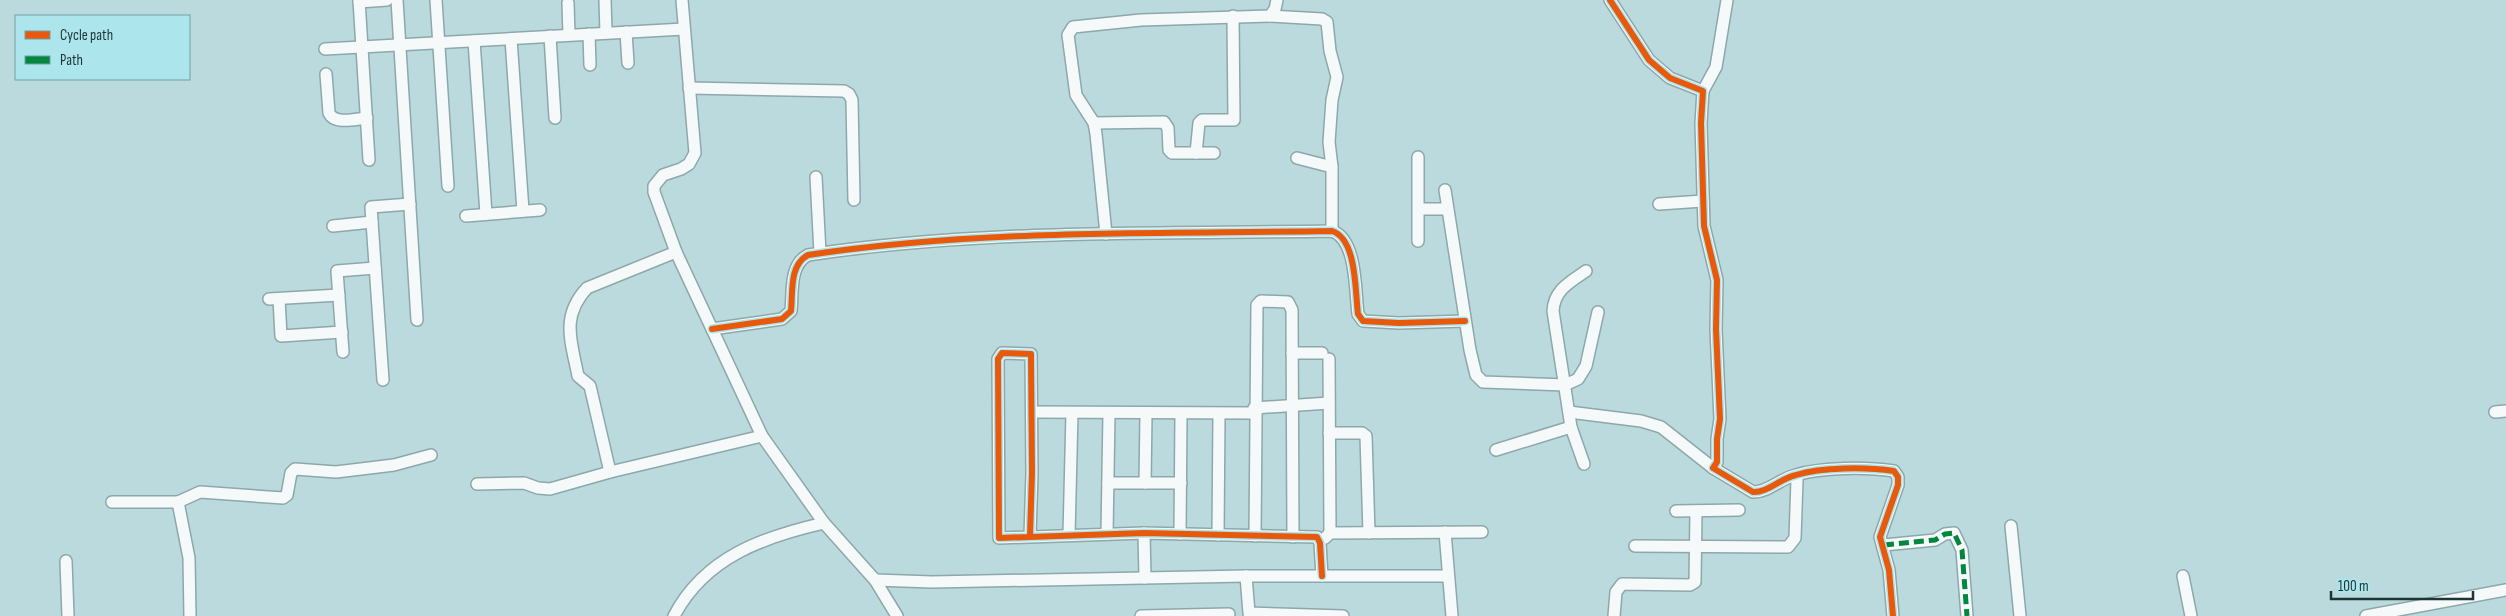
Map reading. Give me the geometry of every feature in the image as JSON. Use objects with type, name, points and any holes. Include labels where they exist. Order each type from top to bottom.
[{"type":"street","points":[[369,160],[359,1],[387,0]]},
{"type":"street","points":[[397,0],[417,320]]},
{"type":"street","points":[[436,0],[448,186]]},
{"type":"street","points":[[605,0],[606,33]]},
{"type":"street","points":[[682,0],[696,147],[694,157],[681,169],[663,175],[654,186],[654,192],[676,252],[762,436],[824,523],[876,580],[897,616]]},
{"type":"street","points":[[1270,16],[1276,8],[1277,0]]},
{"type":"street","points":[[1610,0],[1652,64],[1670,78],[1703,91]]},
{"type":"street","points":[[1713,468],[1717,462],[1717,439],[1720,419],[1716,329],[1717,280],[1716,270],[1706,237],[1701,123],[1703,91],[1716,67],[1727,0]]},
{"type":"street","points":[[568,3],[569,35]]},
{"type":"street","points":[[1196,153],[1197,135],[1202,120],[1234,120],[1233,16]]},
{"type":"street","points":[[1106,234],[1102,179],[1094,123],[1076,95],[1068,35],[1070,29],[1073,27],[1141,20],[1233,16],[1270,16],[1326,20],[1330,51],[1337,77],[1332,100],[1329,142],[1332,167],[1332,231]]},
{"type":"street","points":[[325,49],[684,29]]},
{"type":"street","points":[[626,32],[628,64]]},
{"type":"street","points":[[589,34],[590,65]]},
{"type":"street","points":[[550,36],[555,118]]},
{"type":"street","points":[[511,39],[523,211]]},
{"type":"street","points":[[474,41],[486,214]]},
{"type":"street","points":[[326,74],[329,113],[332,118],[337,121],[366,118]]},
{"type":"street","points":[[689,88],[844,91],[849,94],[852,100],[854,200]]},
{"type":"street","points":[[1094,123],[1164,122],[1168,128],[1169,150],[1172,152],[1214,153]]},
{"type":"street","points":[[1297,158],[1332,167]]},
{"type":"street","points":[[1418,158],[1418,241]]},
{"type":"street","points":[[816,177],[820,253]]},
{"type":"street","points":[[1445,190],[1465,321],[1476,374],[1483,382],[1565,385],[1578,379],[1584,372],[1598,312]]},
{"type":"street","points":[[1659,204],[1703,200]]},
{"type":"street","points":[[383,380],[371,207],[410,204]]},
{"type":"street","points":[[1419,209],[1448,209]]},
{"type":"street","points":[[466,216],[540,210]]},
{"type":"street","points":[[333,226],[372,222]]},
{"type":"street","points":[[712,329],[782,319],[787,316],[791,311],[795,268],[800,259],[820,253],[917,242],[1106,234],[1332,231],[1339,234],[1349,247],[1358,314],[1363,321],[1399,323],[1465,321]]},
{"type":"street","points":[[610,472],[590,386],[578,376],[569,335],[572,310],[577,299],[588,288],[676,252]]},
{"type":"street","points":[[343,352],[337,271],[375,268]]},
{"type":"street","points":[[1584,464],[1571,427],[1553,326],[1553,304],[1560,290],[1586,270]]},
{"type":"street","points":[[339,295],[274,299],[281,336],[342,332]]},
{"type":"street","points":[[1255,536],[1254,411],[1257,305],[1259,302],[1291,304],[1293,536]]},
{"type":"street","points":[[1030,536],[1032,412],[1030,353],[1002,353],[998,359],[999,538],[1144,533],[1317,537],[1320,542],[1322,576]]},
{"type":"street","points":[[1292,353],[1325,356],[1329,403],[1330,533]]},
{"type":"street","points":[[1032,412],[1219,414],[1329,403]]},
{"type":"street","points":[[1569,412],[1641,421],[1662,428],[1713,468],[1753,492],[1759,492],[1789,477],[1807,472],[1894,471],[1898,477],[1898,485],[1881,532],[1889,570],[1893,616]]},
{"type":"street","points":[[1069,535],[1072,413]]},
{"type":"street","points":[[1107,534],[1109,414]]},
{"type":"street","points":[[1145,483],[1146,414]]},
{"type":"street","points":[[1180,534],[1181,414]]},
{"type":"street","points":[[1218,535],[1219,414]]},
{"type":"street","points":[[1496,450],[1571,427]]},
{"type":"street","points":[[1329,433],[1362,433],[1366,436],[1368,533]]},
{"type":"street","points":[[477,484],[524,483],[538,488],[550,489],[610,472],[762,436]]},
{"type":"street","points":[[112,502],[178,502],[200,492],[286,497],[291,473],[295,469],[336,472],[394,464],[431,455]]},
{"type":"street","points":[[1636,546],[1788,547],[1795,538],[1797,480]]},
{"type":"street","points":[[1108,482],[1181,483]]},
{"type":"street","points":[[178,502],[189,558],[190,616]]},
{"type":"street","points":[[1676,511],[1739,510]]},
{"type":"street","points":[[1614,616],[1616,592],[1622,584],[1690,585],[1695,582],[1696,511]]},
{"type":"street","points":[[674,616],[689,593],[723,560],[742,548],[783,532],[824,523]]},
{"type":"street","points":[[2011,526],[2020,616]]},
{"type":"street","points":[[1445,532],[1447,576],[1451,585],[1452,616]]},
{"type":"street","points":[[1320,542],[1330,533],[1482,532]]},
{"type":"street","points":[[1144,533],[1145,578]]},
{"type":"street","points":[[1884,545],[1935,540],[1945,534],[1954,533],[1962,550],[1967,616]]},
{"type":"street","points":[[66,561],[68,616]]},
{"type":"street","points":[[876,580],[932,582],[1246,576],[1447,576]]},
{"type":"street","points":[[1246,576],[1249,613]]},
{"type":"street","points":[[2183,576],[2191,616]]},
{"type":"street","points":[[2366,616],[2506,590]]},
{"type":"street","points":[[2429,603],[2432,616]]},
{"type":"street","points":[[1141,616],[1249,613],[1344,616]]},
{"type":"marked path","points":[[1884,545],[1935,540],[1945,534],[1954,533],[1962,550],[1967,616]]},
{"type":"cycle path","points":[[1610,0],[1649,60],[1670,78],[1703,91],[1701,123],[1704,226],[1717,280],[1716,329],[1720,419],[1717,439],[1717,462],[1713,468],[1753,492],[1764,490],[1790,477],[1818,470],[1858,468],[1894,471],[1898,477],[1898,485],[1880,537],[1889,570],[1893,616]]},
{"type":"cycle path","points":[[712,329],[782,319],[791,311],[795,272],[802,259],[808,255],[938,241],[1069,234],[1135,233],[1332,231],[1340,236],[1346,244],[1350,255],[1355,280],[1358,314],[1363,321],[1399,323],[1465,321]]},
{"type":"cycle path","points":[[1030,536],[1032,473],[1031,354],[1002,353],[998,359],[999,538],[1144,533],[1317,537],[1320,543],[1322,576]]}]
